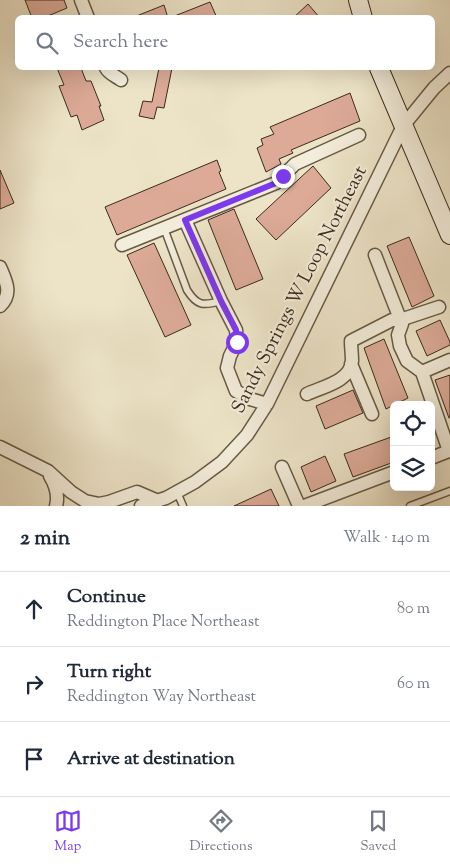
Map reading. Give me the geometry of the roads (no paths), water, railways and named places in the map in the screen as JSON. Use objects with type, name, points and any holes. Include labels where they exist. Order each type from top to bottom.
[{"type":"street","points":[[358,0],[362,15]]},
{"type":"street","points":[[84,1],[87,15]]},
{"type":"street","points":[[107,70],[121,80]]},
{"type":"street","points":[[380,70],[450,235]]},
{"type":"street","name":"Sandy Springs W Loop Northeast","points":[[141,506],[166,498],[195,482],[222,462],[247,435],[267,404],[403,126],[434,88],[450,73]]},
{"type":"street","points":[[122,245],[276,183],[294,164],[360,135]]},
{"type":"street","points":[[185,220],[236,330],[237,342],[230,356],[227,368],[236,391],[250,399],[267,404]]},
{"type":"street","points":[[375,255],[402,324],[398,335],[400,346],[407,361],[422,372],[449,451],[435,456]]},
{"type":"street","points":[[0,306],[7,298],[8,289],[6,280],[1,272]]},
{"type":"street","points":[[307,394],[342,378],[349,371],[351,364],[351,341],[392,320],[400,320],[439,306]]},
{"type":"street","points":[[422,372],[450,360]]},
{"type":"street","points":[[351,364],[372,414]]},
{"type":"street","points":[[0,447],[48,471],[71,492],[85,501],[99,504],[137,492],[158,501]]},
{"type":"street","points":[[282,467],[298,506]]},
{"type":"street","points":[[48,471],[56,486],[56,506]]},
{"type":"street","points":[[304,506],[390,474]]},
{"type":"lane","points":[[164,228],[187,290],[192,298],[200,304],[207,305],[221,301]]},
{"type":"lane","points":[[410,506],[450,491]]},
{"type":"lane","points":[[177,492],[183,506]]}]
